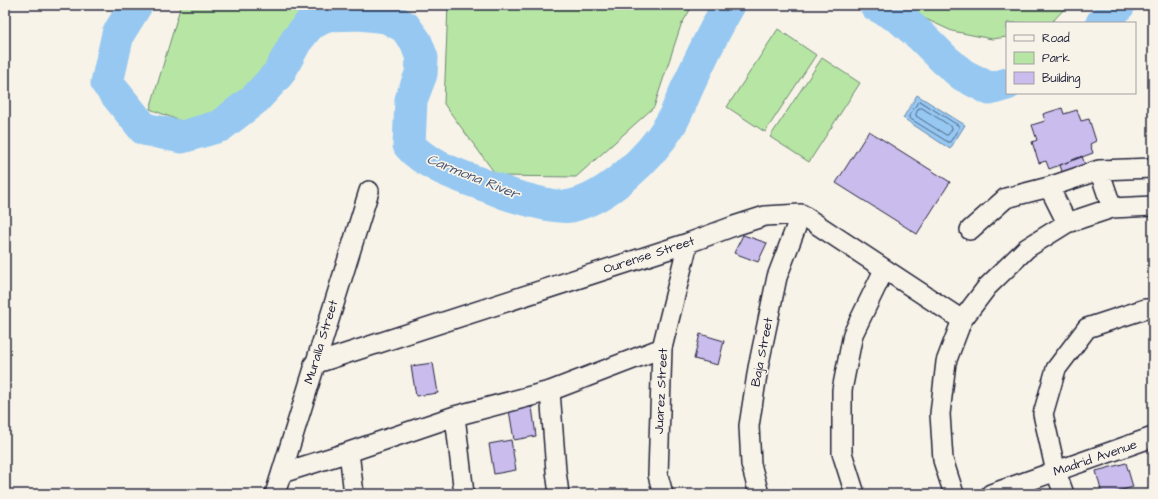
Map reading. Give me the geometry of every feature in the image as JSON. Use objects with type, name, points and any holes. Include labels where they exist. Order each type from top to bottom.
[{"type":"street","points":[[970,230],[1006,198],[1049,187],[1099,170],[1153,168]]},
{"type":"street","points":[[1099,170],[1112,208]]},
{"type":"street","points":[[1049,187],[1067,223]]},
{"type":"street","name":"Muralla Street","points":[[275,494],[314,364],[369,191]]},
{"type":"street","points":[[954,494],[943,460],[940,414],[946,362],[962,320],[987,287],[1027,248],[1067,223],[1112,208],[1153,206]]},
{"type":"street","points":[[801,214],[962,320]]},
{"type":"street","name":"Ourense Street","points":[[314,364],[688,243],[765,216],[801,214]]},
{"type":"street","name":"Baja Street","points":[[759,494],[751,464],[749,426],[758,368],[777,277],[801,214]]},
{"type":"street","name":"Juarez Street","points":[[663,494],[658,475],[662,348],[688,243]]},
{"type":"street","points":[[855,494],[842,453],[842,390],[852,334],[884,270]]},
{"type":"street","points":[[1064,494],[1056,472],[1043,414],[1056,369],[1087,328],[1145,309],[1153,309]]},
{"type":"street","points":[[282,473],[455,416],[550,391],[662,348]]},
{"type":"street","points":[[550,391],[559,494]]},
{"type":"street","points":[[455,416],[464,494]]},
{"type":"street","name":"Madrid Avenue","points":[[991,494],[1152,439]]},
{"type":"street","points":[[348,452],[354,494]]},
{"type":"green space","points":[[181,5],[330,5],[281,64],[234,101],[206,131],[150,109]]},
{"type":"green space","points":[[448,5],[693,5],[681,25],[654,107],[576,177],[497,176],[444,104]]},
{"type":"green space","points":[[895,5],[1068,5],[1052,22],[1006,22],[1006,37],[992,39],[952,31]]},
{"type":"green space","points":[[778,29],[816,55],[765,132],[727,107]]},
{"type":"green space","points":[[822,58],[860,83],[809,162],[770,137]]},
{"type":"water","points":[[917,95],[965,125],[950,149],[903,118]]},
{"type":"building","points":[[1062,108],[1064,114],[1077,110],[1081,121],[1089,119],[1096,141],[1090,144],[1093,153],[1049,169],[1046,161],[1039,163],[1032,142],[1037,140],[1032,125],[1045,121],[1043,114]]},
{"type":"building","points":[[869,131],[950,182],[917,234],[836,183]]},
{"type":"building","points":[[1082,156],[1091,183],[1068,191],[1060,165]]},
{"type":"building","points":[[743,235],[767,243],[758,262],[734,253]]},
{"type":"building","points":[[700,334],[724,341],[718,365],[694,359]]},
{"type":"building","points":[[433,363],[438,393],[416,396],[411,366]]},
{"type":"building","points":[[532,407],[536,436],[514,440],[509,410]]},
{"type":"building","points":[[511,440],[516,470],[494,474],[489,444]]},
{"type":"building","points":[[1126,463],[1133,487],[1108,494],[1102,494],[1096,471]]},
{"type":"waterway","name":"Carmona River","points":[[136,5],[118,34],[107,83],[144,129],[182,137],[220,126],[255,99],[279,73],[296,41],[309,25],[328,15],[360,14],[387,17],[405,27],[416,42],[422,58],[421,74],[411,100],[409,145],[426,160],[449,172],[502,192],[555,206],[571,206],[599,194],[614,185],[652,150],[673,120],[707,45],[729,5]]},
{"type":"waterway","name":"Carmona River","points":[[876,5],[900,18],[963,75],[990,89],[1006,84]]},
{"type":"waterway","name":"Carmona River","points":[[1103,22],[1119,5]]}]
